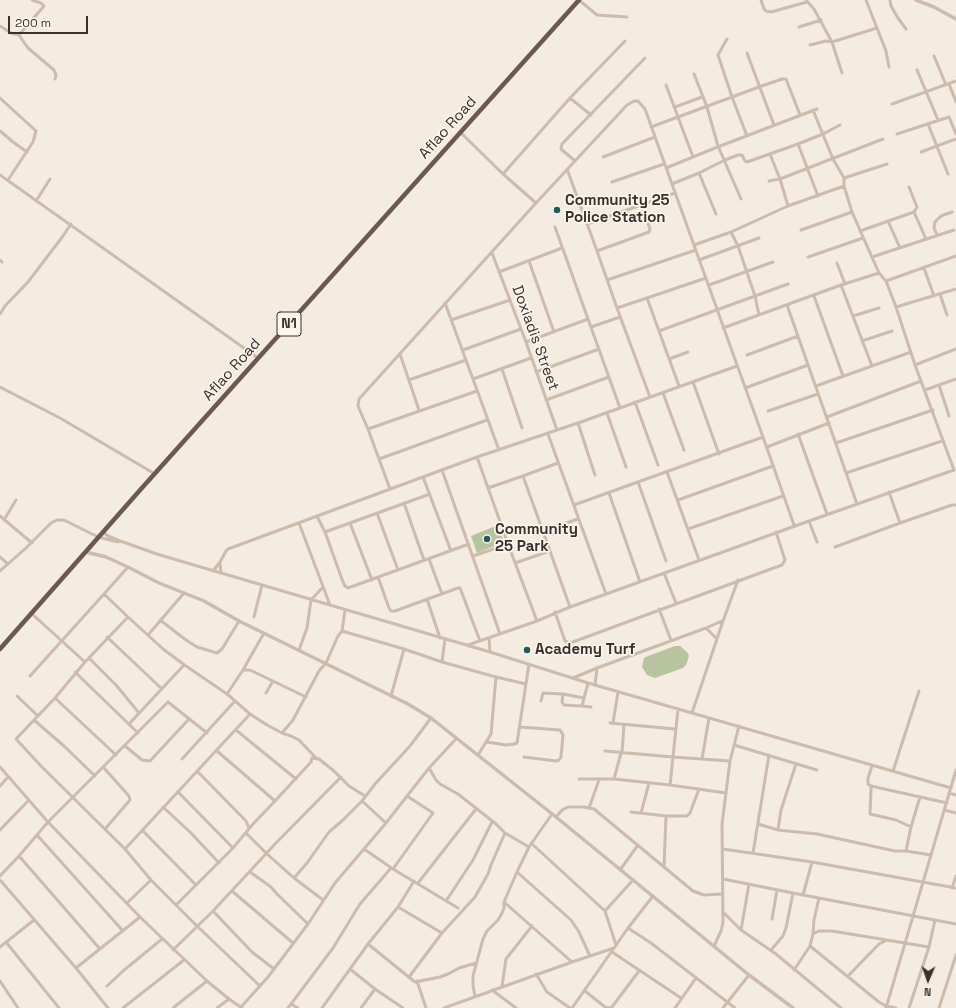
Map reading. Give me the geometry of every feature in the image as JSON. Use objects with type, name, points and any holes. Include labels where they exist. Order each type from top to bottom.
[{"type":"highway","name":"Aflao Road","points":[[0,649],[258,358],[579,0]]},
{"type":"street","points":[[19,35],[44,6],[41,2],[32,0]]},
{"type":"street","points":[[579,0],[597,15],[627,17]]},
{"type":"street","points":[[761,0],[764,9],[770,12],[806,1],[814,9],[832,42],[842,73]]},
{"type":"street","points":[[866,0],[886,51],[889,67]]},
{"type":"street","points":[[890,0],[891,6],[906,29]]},
{"type":"street","points":[[918,0],[956,19]]},
{"type":"street","points":[[799,27],[820,20]]},
{"type":"street","points":[[0,26],[11,33],[19,35],[28,48],[54,70],[56,75],[55,79]]},
{"type":"street","points":[[810,45],[826,41],[832,42],[877,28]]},
{"type":"street","points":[[727,39],[718,55],[747,136]]},
{"type":"street","points":[[503,174],[570,98],[625,41]]},
{"type":"street","points":[[747,53],[774,125]]},
{"type":"street","points":[[934,56],[956,102]]},
{"type":"street","points":[[574,161],[561,149],[561,146],[645,58]]},
{"type":"street","points":[[917,70],[938,120]]},
{"type":"street","points":[[694,74],[707,107],[718,146],[741,199]]},
{"type":"street","points":[[651,128],[782,79],[786,79],[800,115]]},
{"type":"street","points":[[892,104],[956,81]]},
{"type":"street","points":[[666,85],[693,157]]},
{"type":"street","points":[[675,107],[702,97]]},
{"type":"street","points":[[0,98],[36,131],[33,142],[8,180]]},
{"type":"street","points":[[570,98],[591,115]]},
{"type":"street","points":[[390,489],[358,406],[358,401],[574,161],[630,102],[638,101],[643,106],[655,137],[794,525]]},
{"type":"street","points":[[468,645],[537,621],[555,612],[794,525],[955,470],[942,441],[933,410],[915,365],[886,281],[879,272],[852,212],[844,186],[844,178],[833,159],[815,109],[718,146],[666,168]]},
{"type":"street","points":[[898,134],[938,120],[949,118],[956,134]]},
{"type":"street","points":[[928,124],[948,174]]},
{"type":"street","points":[[672,184],[725,160],[742,155],[747,162],[798,144],[840,125]]},
{"type":"street","points":[[0,131],[27,152]]},
{"type":"street","points":[[460,132],[503,174],[536,203]]},
{"type":"street","points":[[603,157],[655,137]]},
{"type":"street","points":[[769,181],[780,179],[883,139]]},
{"type":"street","points":[[921,152],[956,139]]},
{"type":"street","points":[[798,144],[818,196]]},
{"type":"street","points":[[770,154],[780,179],[788,206]]},
{"type":"street","points":[[612,182],[664,164]]},
{"type":"street","points":[[844,178],[887,164]]},
{"type":"street","points":[[567,169],[650,397]]},
{"type":"street","points":[[699,173],[716,214]]},
{"type":"street","points":[[0,175],[258,358]]},
{"type":"street","points":[[36,200],[50,179]]},
{"type":"street","points":[[694,245],[731,232],[788,206],[844,186]]},
{"type":"street","points":[[860,231],[914,212],[917,207],[909,187]]},
{"type":"street","points":[[587,224],[675,193]]},
{"type":"street","points":[[597,252],[649,232],[650,229],[642,205]]},
{"type":"street","points":[[801,230],[852,212]]},
{"type":"street","points":[[914,212],[926,239]]},
{"type":"street","points":[[936,235],[934,228],[935,222],[941,216],[952,212]]},
{"type":"street","points":[[888,221],[900,248]]},
{"type":"street","points":[[0,314],[5,306],[28,282],[71,224]]},
{"type":"street","points":[[555,227],[620,408]]},
{"type":"street","points":[[872,257],[954,230]]},
{"type":"street","points":[[731,232],[738,246],[756,296],[760,315]]},
{"type":"street","points":[[699,260],[759,238]]},
{"type":"street","points":[[808,257],[863,238]]},
{"type":"street","points":[[499,272],[562,248]]},
{"type":"street","points":[[607,280],[696,250]]},
{"type":"street","name":"Doxiadis Street","points":[[492,253],[526,342],[557,430]]},
{"type":"street","points":[[886,281],[956,256]]},
{"type":"street","points":[[529,261],[554,332]]},
{"type":"street","points":[[708,285],[773,262]]},
{"type":"street","points":[[837,263],[853,316],[872,366]]},
{"type":"street","points":[[924,268],[934,296]]},
{"type":"street","points":[[723,328],[879,272]]},
{"type":"street","points":[[618,308],[706,278]]},
{"type":"street","points":[[659,331],[788,284]]},
{"type":"street","points":[[896,307],[956,289]]},
{"type":"street","points":[[940,294],[947,315]]},
{"type":"street","points":[[814,296],[843,376]]},
{"type":"street","points":[[647,298],[680,386]]},
{"type":"street","points":[[451,320],[510,300]]},
{"type":"street","points":[[445,303],[499,450]]},
{"type":"street","points":[[787,305],[857,504]]},
{"type":"street","points":[[853,316],[879,308]]},
{"type":"street","points":[[591,327],[620,317]]},
{"type":"street","points":[[526,342],[588,319]]},
{"type":"street","points":[[463,350],[521,329]]},
{"type":"street","points":[[862,342],[892,331]]},
{"type":"street","points":[[747,355],[798,336]]},
{"type":"street","points":[[536,372],[599,349]]},
{"type":"street","points":[[915,365],[956,349]]},
{"type":"street","points":[[669,359],[688,352]]},
{"type":"street","points":[[816,386],[911,352]]},
{"type":"street","points":[[400,354],[419,410]]},
{"type":"street","points":[[473,379],[531,358]]},
{"type":"street","points":[[409,380],[466,360]]},
{"type":"street","points":[[745,388],[808,365]]},
{"type":"street","points":[[213,570],[228,549],[477,457],[548,434],[737,366]]},
{"type":"street","points":[[502,369],[522,428]]},
{"type":"street","points":[[546,400],[608,377]]},
{"type":"street","points":[[925,390],[956,379]]},
{"type":"street","points":[[827,417],[921,381]]},
{"type":"street","points":[[693,382],[719,454]]},
{"type":"street","points":[[939,385],[949,416]]},
{"type":"street","points":[[0,387],[66,422],[155,474]]},
{"type":"street","points":[[368,429],[477,391]]},
{"type":"street","points":[[663,392],[684,450]]},
{"type":"street","points":[[768,411],[818,394]]},
{"type":"street","points":[[635,402],[658,465]]},
{"type":"street","points":[[836,443],[933,410]]},
{"type":"street","points":[[607,413],[626,467]]},
{"type":"street","points":[[379,459],[487,420]]},
{"type":"street","points":[[578,423],[596,475]]},
{"type":"street","points":[[767,447],[829,423]]},
{"type":"street","points":[[548,434],[606,594]]},
{"type":"street","points":[[798,434],[827,514]]},
{"type":"street","points":[[574,506],[763,437]]},
{"type":"street","points":[[846,473],[942,441]]},
{"type":"street","points":[[477,457],[537,621]]},
{"type":"street","points":[[488,488],[558,463]]},
{"type":"street","points":[[678,500],[773,466]]},
{"type":"street","points":[[442,470],[500,634]]},
{"type":"street","points":[[667,472],[699,560]]},
{"type":"street","points":[[523,476],[570,607]]},
{"type":"street","points":[[423,477],[450,551]]},
{"type":"street","points":[[638,482],[666,561]]},
{"type":"street","points":[[889,492],[900,523]]},
{"type":"street","points":[[609,493],[640,582]]},
{"type":"street","points":[[325,532],[430,494]]},
{"type":"street","points":[[688,529],[783,496]]},
{"type":"street","points":[[4,520],[16,500]]},
{"type":"street","points":[[404,503],[424,560]]},
{"type":"street","points":[[834,547],[952,505],[956,505]]},
{"type":"street","points":[[377,513],[398,570]]},
{"type":"street","points":[[0,516],[32,543]]},
{"type":"street","points":[[317,516],[325,532],[345,586],[348,588],[469,544]]},
{"type":"street","points":[[543,531],[578,519]]},
{"type":"street","points":[[0,571],[32,543],[51,523],[57,520],[64,520],[101,534],[107,538],[221,573],[468,645],[692,714],[739,726],[951,788]]},
{"type":"street","points":[[809,521],[818,542]]},
{"type":"street","points":[[299,523],[330,605]]},
{"type":"street","points":[[350,523],[372,580]]},
{"type":"street","points":[[555,612],[565,641],[570,643],[784,563],[776,532]]},
{"type":"street","points":[[101,534],[107,538]]},
{"type":"street","points":[[473,556],[508,544]]},
{"type":"street","points":[[515,563],[550,551]]},
{"type":"street","points":[[86,552],[106,557],[128,566],[160,583],[220,609],[239,621],[408,704],[431,718],[556,817],[749,975],[793,1008]]},
{"type":"street","points":[[0,557],[8,564]]},
{"type":"street","points":[[429,559],[442,594]]},
{"type":"street","points":[[220,562],[221,573]]},
{"type":"street","points":[[30,676],[128,566]]},
{"type":"street","points":[[664,573],[676,603]]},
{"type":"street","points":[[378,577],[391,611],[395,611],[458,588],[461,590],[480,641]]},
{"type":"street","points":[[692,714],[722,621],[738,580]]},
{"type":"street","points":[[254,617],[262,585]]},
{"type":"street","points":[[299,650],[307,628],[311,600],[323,587]]},
{"type":"street","points":[[104,594],[148,635],[184,665],[227,694],[250,714],[282,733],[299,740],[317,759],[334,771],[349,786],[365,796]]},
{"type":"street","points":[[148,635],[184,594]]},
{"type":"street","points":[[427,599],[440,638]]},
{"type":"street","points":[[659,609],[671,640]]},
{"type":"street","points":[[282,733],[293,720],[319,671],[326,663],[338,636],[342,631],[345,610]]},
{"type":"street","points":[[31,613],[85,662]]},
{"type":"street","points":[[16,739],[55,698],[75,672],[107,637],[128,617]]},
{"type":"street","points":[[160,620],[197,647],[217,653],[222,649],[239,621]]},
{"type":"street","points":[[573,678],[722,621]]},
{"type":"street","points":[[706,628],[717,639]]},
{"type":"street","points":[[342,631],[404,648],[442,662],[526,684]]},
{"type":"street","points":[[227,694],[243,670],[264,633]]},
{"type":"street","points":[[107,637],[162,689]]},
{"type":"street","points":[[489,638],[490,652]]},
{"type":"street","points":[[442,662],[445,639]]},
{"type":"street","points":[[391,696],[404,648]]},
{"type":"street","points":[[89,658],[116,686],[139,714]]},
{"type":"street","points":[[246,664],[250,670]]},
{"type":"street","points":[[487,742],[506,745],[516,744],[520,727],[529,664]]},
{"type":"street","points":[[129,724],[184,665]]},
{"type":"street","points":[[595,685],[597,668]]},
{"type":"street","points":[[243,670],[250,670],[306,696]]},
{"type":"street","points":[[75,672],[138,733]]},
{"type":"street","points":[[478,756],[487,742],[491,730],[496,677]]},
{"type":"street","points":[[266,693],[273,681]]},
{"type":"street","points":[[582,706],[588,683]]},
{"type":"street","points":[[893,771],[919,691]]},
{"type":"street","points":[[618,692],[612,723],[675,729]]},
{"type":"street","points":[[541,701],[543,693],[563,694],[584,698]]},
{"type":"street","points":[[563,694],[562,702],[564,705],[591,707]]},
{"type":"street","points":[[17,696],[38,716]]},
{"type":"street","points":[[55,698],[116,755]]},
{"type":"street","points":[[182,759],[235,701]]},
{"type":"street","points":[[0,876],[48,822],[104,768],[168,702],[207,733]]},
{"type":"street","points":[[670,785],[678,709]]},
{"type":"street","points":[[124,849],[250,714]]},
{"type":"street","points":[[294,878],[307,864],[329,832],[362,801],[375,784],[410,746],[431,718]]},
{"type":"street","points":[[702,759],[709,718]]},
{"type":"street","points":[[125,746],[142,760],[150,761],[189,719]]},
{"type":"street","points":[[34,720],[95,776]]},
{"type":"street","points":[[614,779],[621,753],[624,724]]},
{"type":"street","points":[[714,946],[721,931],[724,913],[722,824],[730,761],[739,726]]},
{"type":"street","points":[[520,727],[560,730],[562,735],[561,757],[559,760],[556,761],[524,757]]},
{"type":"street","points":[[236,730],[296,779]]},
{"type":"street","points":[[11,736],[16,739],[72,798],[105,829],[151,880],[260,986]]},
{"type":"street","points":[[0,767],[48,822],[173,950],[207,981],[240,1007],[274,969],[308,924],[335,883],[386,823],[429,768],[456,739]]},
{"type":"street","points":[[734,745],[817,770]]},
{"type":"street","points":[[217,751],[275,801]]},
{"type":"street","points":[[605,751],[730,761]]},
{"type":"street","points":[[176,905],[219,863],[249,828],[311,762],[311,752]]},
{"type":"street","points":[[753,853],[769,755]]},
{"type":"street","points":[[312,758],[317,759]]},
{"type":"street","points":[[778,830],[781,810],[796,764]]},
{"type":"street","points":[[872,766],[868,778],[868,784],[871,786],[870,814],[896,820],[911,827]]},
{"type":"street","points":[[104,768],[129,796],[130,800],[105,829]]},
{"type":"street","points":[[429,768],[436,780],[458,794],[496,824],[505,834],[529,847]]},
{"type":"street","points":[[886,1007],[956,770]]},
{"type":"street","points":[[198,771],[246,821],[249,828]]},
{"type":"street","points":[[0,786],[8,777]]},
{"type":"street","points":[[173,950],[232,892],[341,778]]},
{"type":"street","points":[[579,779],[614,779],[726,793]]},
{"type":"street","points":[[589,808],[599,780]]},
{"type":"street","points":[[641,813],[649,783]]},
{"type":"street","points":[[871,786],[947,803]]},
{"type":"street","points":[[632,812],[666,816],[687,816],[690,813],[699,789]]},
{"type":"street","points":[[178,792],[233,848]]},
{"type":"street","points":[[949,793],[956,795]]},
{"type":"street","points":[[288,1008],[333,948],[360,904],[392,868],[433,813],[407,796]]},
{"type":"street","points":[[906,851],[911,827],[920,798]]},
{"type":"street","points":[[0,830],[29,800]]},
{"type":"street","points":[[362,801],[386,823]]},
{"type":"street","points":[[556,817],[562,810],[568,807],[574,806],[594,809],[693,891],[704,895],[723,894]]},
{"type":"street","points":[[163,807],[191,833],[219,863]]},
{"type":"street","points":[[418,883],[476,809]]},
{"type":"street","points":[[944,810],[956,813]]},
{"type":"street","points":[[475,996],[473,980],[476,963],[485,935],[498,920],[504,908],[504,902],[531,843],[552,814]]},
{"type":"street","points":[[664,867],[666,816]]},
{"type":"street","points":[[246,821],[253,824]]},
{"type":"street","points":[[446,901],[473,860],[492,822]]},
{"type":"street","points":[[758,824],[778,830],[816,834],[895,851],[906,851],[931,855]]},
{"type":"street","points":[[142,830],[196,886]]},
{"type":"street","points":[[246,833],[294,878],[323,900]]},
{"type":"street","points":[[409,977],[442,933],[475,897],[488,874],[505,834]]},
{"type":"street","points":[[37,835],[123,930]]},
{"type":"street","points":[[531,843],[605,911],[615,946]]},
{"type":"street","points":[[620,870],[638,845]]},
{"type":"street","points":[[364,849],[392,868],[458,908]]},
{"type":"street","points":[[723,849],[812,862],[954,888],[956,876]]},
{"type":"street","points":[[19,856],[100,949]]},
{"type":"street","points":[[803,895],[812,862]]},
{"type":"street","points":[[250,872],[271,888],[308,924]]},
{"type":"street","points":[[517,872],[571,920],[579,932],[590,956]]},
{"type":"street","points":[[723,879],[956,924]]},
{"type":"street","points":[[0,880],[76,968],[108,1008]]},
{"type":"street","points":[[127,903],[151,880]]},
{"type":"street","points":[[605,911],[633,880]]},
{"type":"street","points":[[322,1008],[368,944],[398,906],[414,881]]},
{"type":"street","points":[[741,930],[750,884]]},
{"type":"street","points":[[772,919],[777,890]]},
{"type":"street","points":[[232,892],[293,943]]},
{"type":"street","points":[[771,950],[785,932],[793,893]]},
{"type":"street","points":[[536,974],[547,992],[571,1008],[585,991],[628,928],[653,896]]},
{"type":"street","points":[[794,970],[810,946],[819,898]]},
{"type":"street","points":[[504,902],[572,962]]},
{"type":"street","points":[[398,906],[442,933]]},
{"type":"street","points":[[213,911],[256,956],[274,969]]},
{"type":"street","points":[[724,913],[741,930],[771,950],[842,1008]]},
{"type":"street","points":[[76,968],[140,917]]},
{"type":"street","points":[[3,945],[34,920]]},
{"type":"street","points":[[909,1008],[929,947],[936,920]]},
{"type":"street","points":[[502,986],[506,960],[532,926]]},
{"type":"street","points":[[628,928],[652,943],[735,1008]]},
{"type":"street","points":[[813,934],[818,931],[832,931],[885,941],[929,947]]},
{"type":"street","points":[[107,986],[162,939]]},
{"type":"street","points":[[0,941],[59,1008]]},
{"type":"street","points":[[848,976],[879,944],[885,941]]},
{"type":"street","points":[[368,944],[415,982],[440,977],[464,966],[476,963]]},
{"type":"street","points":[[444,1008],[453,1007],[475,996],[615,946]]},
{"type":"street","points":[[810,946],[879,1002],[886,1007],[896,1008]]},
{"type":"street","points":[[612,952],[681,998]]},
{"type":"street","points":[[939,1008],[956,955]]},
{"type":"street","points":[[123,1008],[184,960]]},
{"type":"street","points":[[350,969],[375,989],[403,1008]]},
{"type":"street","points":[[585,991],[605,1007],[612,1007],[639,971]]},
{"type":"street","points":[[723,1008],[749,975]]},
{"type":"street","points":[[675,1008],[696,978]]},
{"type":"street","points":[[0,981],[1,985],[18,1008]]},
{"type":"street","points":[[173,1008],[207,981]]},
{"type":"street","points":[[417,981],[426,1008]]},
{"type":"street","points":[[361,1008],[375,989]]},
{"type":"street","points":[[492,990],[515,1008]]},
{"type":"street","points":[[218,1008],[229,999]]},
{"type":"street","points":[[292,1004],[298,1008]]},
{"type":"green space","name":"Community 25 Park","points":[[498,525],[504,542],[477,553],[471,536]]},
{"type":"green space","points":[[675,646],[680,646],[687,652],[689,656],[686,665],[683,668],[655,678],[647,675],[642,667],[644,658]]},
{"type":"place","name":"Community 25 Police Station","points":[[557,210]]},
{"type":"place","name":"Community 25 Park","points":[[487,539]]},
{"type":"place","name":"Academy Turf","points":[[527,650]]}]
